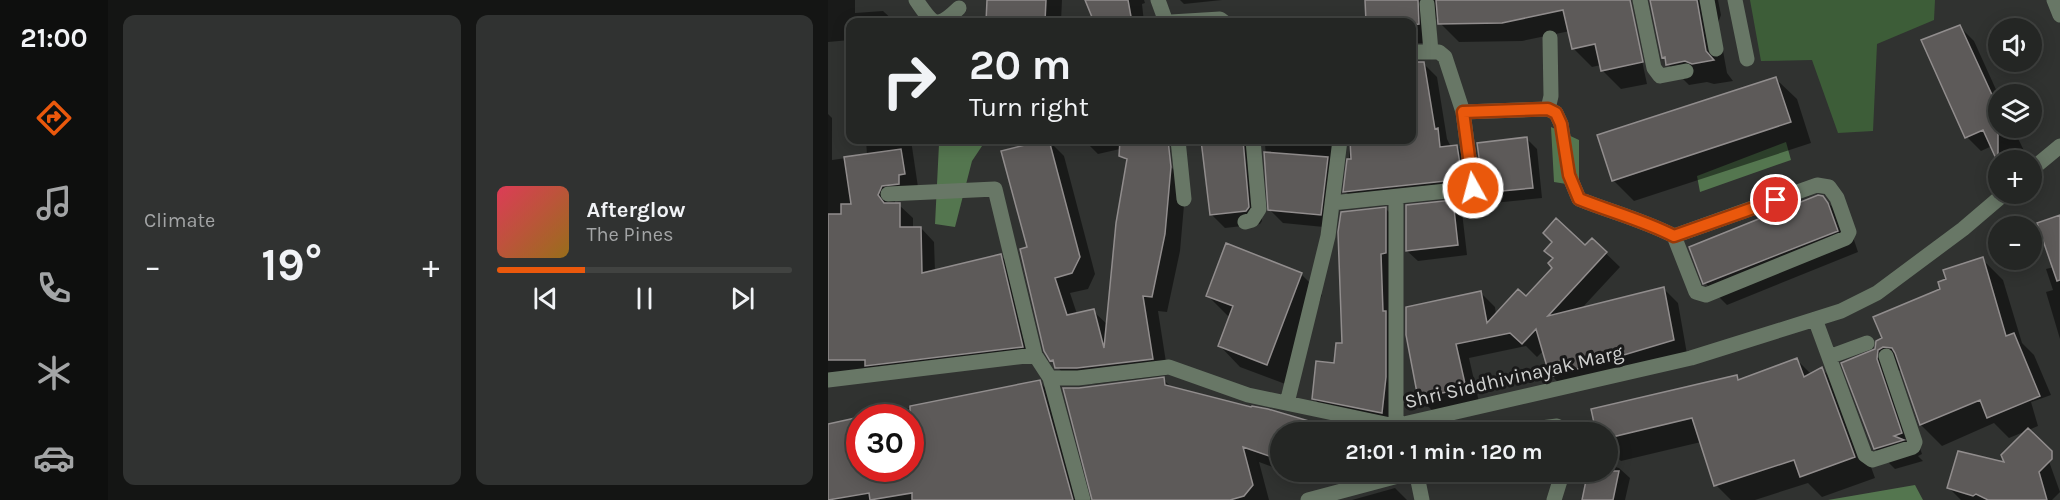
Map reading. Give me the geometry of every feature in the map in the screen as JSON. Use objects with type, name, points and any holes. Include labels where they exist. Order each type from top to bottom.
[{"type":"street","points":[[916,0],[928,18]]},
{"type":"street","points":[[1158,0],[1165,18]]},
{"type":"street","points":[[1640,0],[1654,68],[1660,76],[1686,71]]},
{"type":"street","points":[[1707,0],[1716,49]]},
{"type":"street","points":[[1735,0],[1747,59]]},
{"type":"street","points":[[2054,0],[2060,15]]},
{"type":"street","points":[[1427,4],[1431,52]]},
{"type":"street","points":[[949,18],[959,8]]},
{"type":"street","points":[[1548,109],[1551,96],[1550,38]]},
{"type":"street","points":[[1416,52],[1439,52],[1444,57],[1463,112],[1473,188]]},
{"type":"street","points":[[1463,112],[1548,109],[1556,113],[1561,124],[1569,175],[1579,199],[1654,226],[1674,236],[1696,292],[1706,295],[1846,238],[1850,232],[1837,198],[1829,187],[1816,185],[1674,236]]},
{"type":"street","points":[[1178,144],[1184,199]]},
{"type":"street","points":[[1245,222],[1252,220],[1258,209],[1253,144]]},
{"type":"street","points":[[1287,403],[1328,236],[1339,144]]},
{"type":"street","points":[[2042,161],[2060,146]]},
{"type":"street","points":[[888,194],[995,189],[1035,355],[1050,378],[1083,500]]},
{"type":"street","points":[[1332,203],[1456,190]]},
{"type":"street","points":[[1396,198],[1401,422]]},
{"type":"street","name":"Shri Siddhivinayak Marg","points":[[1426,422],[1691,357],[1841,311],[1877,293],[1963,229],[1992,204]]},
{"type":"street","points":[[1815,319],[1865,455],[1872,460],[1913,447],[1915,442],[1886,356]]},
{"type":"street","points":[[1829,357],[1868,343]]},
{"type":"street","points":[[828,380],[1035,355]]},
{"type":"street","name":"Shri Siddhivinayak Marg","points":[[1050,378],[1078,378],[1169,368],[1248,395],[1374,422]]},
{"type":"street","points":[[1308,500],[1376,482]]},
{"type":"street","points":[[1418,482],[1422,500]]},
{"type":"street","points":[[1554,500],[1560,482]]},
{"type":"green space","points":[[1750,0],[1935,0],[1934,20],[1877,44],[1873,131],[1838,133],[1812,60],[1761,61]]},
{"type":"green space","points":[[1551,127],[1579,140],[1579,186],[1554,182]]},
{"type":"green space","points":[[1786,142],[1791,160],[1700,192],[1697,176]]},
{"type":"green space","points":[[939,144],[983,144],[972,161],[955,227],[935,224]]},
{"type":"green space","points":[[1915,485],[1923,500],[1828,500]]},
{"type":"building","points":[[987,0],[1046,0],[1045,18],[986,18]]},
{"type":"building","points":[[1085,0],[1128,0],[1131,18],[1092,18]]},
{"type":"building","points":[[1365,0],[1418,0],[1419,24],[1416,24],[1416,18],[1366,18]]},
{"type":"building","points":[[1436,0],[1630,0],[1643,62],[1601,71],[1595,44],[1572,49],[1563,10],[1502,23],[1438,24]]},
{"type":"building","points":[[1650,0],[1697,0],[1706,51],[1714,60],[1692,64],[1685,61],[1666,65],[1665,57],[1662,58]]},
{"type":"building","points":[[1960,25],[1988,86],[1988,138],[1998,138],[1998,150],[1992,150],[1983,130],[1965,138],[1921,40]]},
{"type":"building","points":[[1416,62],[1424,62],[1440,147],[1457,145],[1463,183],[1455,180],[1343,192],[1347,159],[1351,159],[1350,144],[1416,144]]},
{"type":"building","points":[[1776,77],[1791,122],[1612,181],[1597,135]]},
{"type":"building","points":[[1527,137],[1533,188],[1481,193],[1483,187],[1477,143]]},
{"type":"building","points":[[1029,144],[1050,144],[1080,257],[1072,273],[1055,278],[1067,315],[1094,309],[1104,348],[1116,223],[1127,159],[1119,156],[1120,144],[1168,144],[1171,167],[1165,234],[1152,297],[1143,296],[1153,359],[1077,368],[1055,368],[1053,360],[1050,361],[1044,351],[1020,249],[1027,247],[1001,151]]},
{"type":"building","points":[[1201,144],[1243,144],[1249,207],[1246,211],[1210,215]]},
{"type":"building","points":[[901,149],[905,174],[899,175],[899,184],[882,186],[878,195],[884,203],[900,203],[900,227],[921,227],[922,273],[1001,254],[1023,347],[865,366],[865,360],[828,360],[828,214],[841,214],[841,204],[851,204],[844,157]]},
{"type":"building","points":[[1264,152],[1328,157],[1321,215],[1268,210]]},
{"type":"building","points":[[1818,195],[1823,196],[1828,203],[1838,231],[1703,284],[1689,247]]},
{"type":"building","points":[[1453,200],[1458,245],[1406,251],[1406,205]]},
{"type":"building","points":[[1386,207],[1386,253],[1381,254],[1383,311],[1386,311],[1386,377],[1382,413],[1312,399],[1316,361],[1334,363],[1336,343],[1342,343],[1338,232],[1341,212]]},
{"type":"building","points":[[2060,215],[2060,280],[2057,281],[2042,238],[2042,221]]},
{"type":"building","points":[[1556,218],[1585,245],[1592,238],[1607,252],[1548,316],[1664,287],[1674,340],[1550,377],[1536,329],[1522,344],[1510,333],[1456,344],[1466,388],[1418,398],[1406,335],[1406,307],[1481,291],[1487,323],[1518,289],[1526,296],[1552,268],[1548,263],[1553,258],[1544,251],[1552,242],[1543,233]]},
{"type":"building","points":[[1226,243],[1302,273],[1267,365],[1218,346],[1233,306],[1206,296]]},
{"type":"building","points":[[1983,257],[2006,336],[2014,333],[2040,396],[1987,418],[1980,400],[1920,425],[1895,353],[1892,348],[1883,347],[1878,350],[1877,359],[1902,433],[1894,436],[1904,440],[1874,449],[1841,363],[1875,349],[1876,341],[1882,338],[1873,317],[1940,289],[1938,282],[1946,279],[1943,270]]},
{"type":"building","points":[[1797,358],[1804,377],[1822,367],[1855,457],[1800,477],[1794,460],[1714,486],[1692,418],[1618,436],[1618,422],[1594,422],[1591,409],[1737,375],[1738,380]]},
{"type":"building","points":[[1164,377],[1165,385],[1251,407],[1268,409],[1312,422],[1270,422],[1270,456],[1243,447],[1253,485],[1244,496],[1230,500],[1092,500],[1063,388]]},
{"type":"building","points":[[1040,380],[1073,500],[912,500],[912,493],[870,500],[869,493],[828,500],[828,424],[846,420],[846,482],[924,482],[924,404],[920,404]]},
{"type":"building","points":[[2028,428],[2052,451],[2052,459],[2039,472],[2047,500],[1988,500],[1976,494],[1973,496],[1947,488],[1958,451],[2004,462],[2001,455]]},
{"type":"building","points":[[1586,482],[1617,482],[1613,500],[1582,500]]},
{"type":"route","points":[[1473,188],[1463,112],[1548,109],[1556,113],[1561,124],[1569,175],[1579,199],[1654,226],[1674,236],[1776,200]]}]
